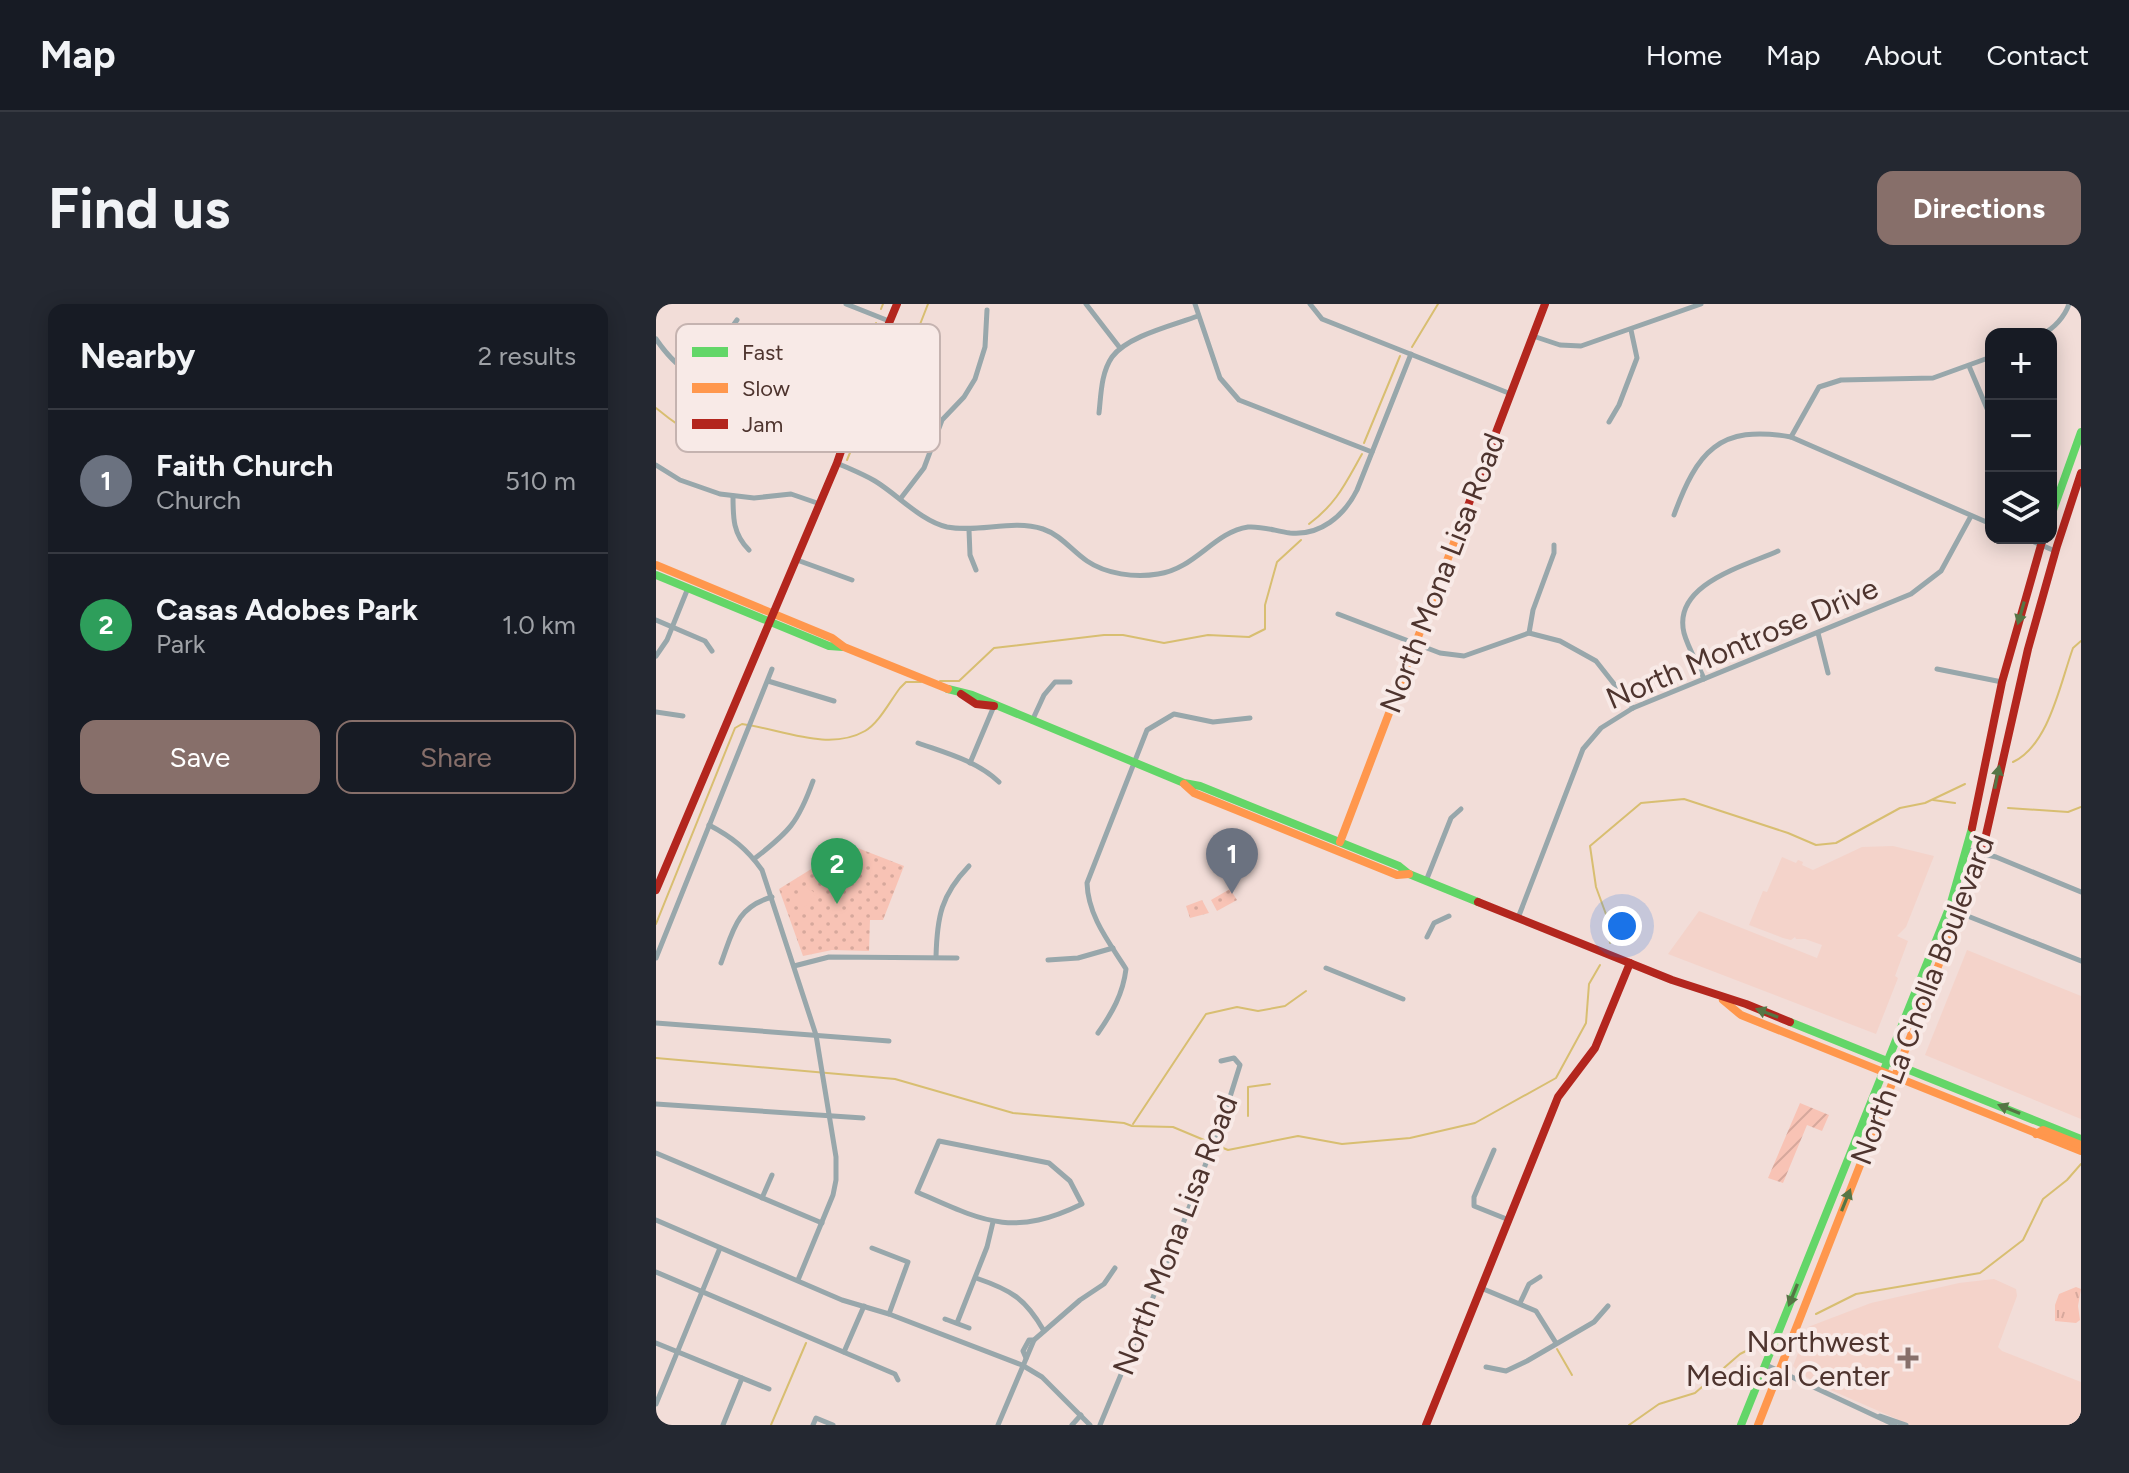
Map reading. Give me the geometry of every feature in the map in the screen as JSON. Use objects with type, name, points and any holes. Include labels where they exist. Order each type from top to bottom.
[{"type":"main road","points":[[888,324],[897,304]]},
{"type":"main road","name":"North Mona Lisa Road","points":[[1340,842],[1545,304]]},
{"type":"main road","points":[[2057,499],[2081,432]]},
{"type":"main road","points":[[656,890],[661,869],[797,560],[840,452]]},
{"type":"main road","name":"North La Cholla Boulevard","points":[[1758,1425],[1982,854],[2001,757],[2055,551],[2081,473]]},
{"type":"main road","name":"North La Cholla Boulevard","points":[[1741,1425],[1950,906],[1968,850],[2002,682],[2041,544]]},
{"type":"main road","points":[[656,565],[829,646],[844,647],[961,694],[981,707],[994,706],[1184,783],[1200,786],[1399,866],[1426,881],[1630,963],[1746,1004],[2081,1142]]},
{"type":"main road","points":[[656,575],[772,618]]},
{"type":"main road","points":[[1184,783],[1194,793],[1312,841],[1397,875],[1409,874]]},
{"type":"main road","points":[[1426,1425],[1558,1097],[1595,1048],[1630,963]]},
{"type":"main road","points":[[1719,997],[1741,1015],[2081,1151]]},
{"type":"main road","points":[[2036,1134],[2043,1130],[2081,1142]]},
{"type":"street","points":[[846,304],[889,321]]},
{"type":"street","points":[[1086,304],[1120,348]]},
{"type":"street","points":[[1195,304],[1220,378],[1239,400],[1372,452]]},
{"type":"street","points":[[1310,304],[1322,319],[1511,394]]},
{"type":"street","points":[[1533,336],[1573,346],[1593,343],[1701,304]]},
{"type":"street","points":[[2053,328],[2069,304]]},
{"type":"street","points":[[940,425],[975,379],[985,347],[987,310]]},
{"type":"street","points":[[1099,413],[1102,381],[1111,358],[1120,348],[1199,316]]},
{"type":"street","points":[[734,324],[737,320]]},
{"type":"street","points":[[1609,422],[1637,358],[1631,330]]},
{"type":"street","points":[[656,339],[676,363]]},
{"type":"street","points":[[837,463],[867,476],[942,526],[969,530],[1032,526],[1057,536],[1089,563],[1121,574],[1157,575],[1188,564],[1237,530],[1265,527],[1310,532],[1343,512],[1353,498],[1411,354]]},
{"type":"street","points":[[1791,437],[1819,387],[1841,380],[1933,378],[1985,359]]},
{"type":"street","points":[[1969,366],[1985,404]]},
{"type":"street","points":[[1674,515],[1695,466],[1715,447],[1740,434],[1764,432],[1791,437],[1985,522]]},
{"type":"street","points":[[901,498],[924,468],[930,452]]},
{"type":"street","points":[[656,465],[692,485],[733,496],[791,494],[820,504]]},
{"type":"street","points":[[733,496],[733,524],[740,542],[749,550]]},
{"type":"street","name":"North Montrose Drive","points":[[1518,918],[1583,749],[1601,728],[1633,708],[1911,594],[1941,571],[1971,516]]},
{"type":"street","points":[[969,530],[970,555],[976,570]]},
{"type":"street","points":[[2046,544],[2055,551]]},
{"type":"street","points":[[1529,633],[1533,610],[1554,553],[1554,545]]},
{"type":"street","points":[[1704,679],[1684,632],[1688,602],[1707,583],[1778,551]]},
{"type":"street","points":[[797,560],[852,580]]},
{"type":"street","points":[[656,656],[688,588]]},
{"type":"street","points":[[1338,614],[1440,653],[1464,656],[1529,633],[1560,641],[1596,661],[1633,708]]},
{"type":"street","points":[[656,620],[705,641],[712,651]]},
{"type":"street","points":[[1818,633],[1828,673]]},
{"type":"street","points":[[656,958],[772,669]]},
{"type":"street","points":[[1937,669],[2002,682]]},
{"type":"street","points":[[768,681],[834,701]]},
{"type":"street","points":[[1031,722],[1044,695],[1055,682],[1070,682]]},
{"type":"street","points":[[970,763],[994,706]]},
{"type":"street","points":[[656,712],[683,716]]},
{"type":"street","points":[[1098,1033],[1111,1014],[1124,983],[1126,969],[1091,909],[1087,883],[1147,730],[1174,714],[1213,722],[1250,718]]},
{"type":"street","points":[[918,743],[970,763],[999,782]]},
{"type":"street","points":[[754,859],[791,829],[802,812],[813,781]]},
{"type":"street","points":[[1426,881],[1451,818],[1461,809]]},
{"type":"street","points":[[709,825],[737,841],[762,870],[816,1035],[836,1157],[836,1180],[798,1280]]},
{"type":"street","points":[[1968,850],[2081,892]]},
{"type":"street","points":[[936,957],[937,922],[945,898],[954,881],[969,866]]},
{"type":"street","points":[[721,963],[743,912],[754,903],[772,897]]},
{"type":"street","points":[[1960,913],[2081,961]]},
{"type":"street","points":[[1427,937],[1434,923],[1449,916]]},
{"type":"street","points":[[1048,960],[1078,958],[1113,948]]},
{"type":"street","points":[[794,966],[829,957],[957,958]]},
{"type":"street","points":[[1326,968],[1403,999]]},
{"type":"street","points":[[656,1023],[889,1041]]},
{"type":"street","name":"North Mona Lisa Road","points":[[1100,1425],[1225,1113],[1240,1065],[1234,1058],[1221,1061]]},
{"type":"street","points":[[656,1104],[863,1118]]},
{"type":"street","points":[[939,1141],[1049,1163],[1070,1181],[1082,1204],[1045,1219],[1022,1224],[993,1222],[917,1192],[939,1141]]},
{"type":"street","points":[[1494,1150],[1474,1197],[1474,1206],[1510,1220]]},
{"type":"street","points":[[656,1153],[822,1223]]},
{"type":"street","points":[[762,1198],[772,1175]]},
{"type":"street","points":[[656,1220],[842,1300],[889,1314],[1022,1365],[1042,1377],[1090,1425]]},
{"type":"street","points":[[957,1323],[976,1278],[993,1222]]},
{"type":"street","points":[[656,1404],[720,1248]]},
{"type":"street","points":[[872,1248],[908,1262],[889,1314]]},
{"type":"street","points":[[998,1425],[1026,1358],[1023,1351],[1029,1340],[1034,1340],[1080,1300],[1104,1284],[1115,1268]]},
{"type":"street","points":[[656,1272],[895,1374],[898,1380]]},
{"type":"street","points":[[1520,1303],[1529,1284],[1540,1277]]},
{"type":"street","points":[[976,1278],[1006,1289],[1021,1299],[1044,1331]]},
{"type":"street","points":[[1481,1288],[1536,1311],[1556,1343]]},
{"type":"street","points":[[844,1352],[864,1306]]},
{"type":"street","points":[[1486,1367],[1506,1371],[1594,1322],[1608,1306]]},
{"type":"street","points":[[945,1319],[969,1328]]},
{"type":"street","points":[[656,1343],[769,1389]]},
{"type":"street","points":[[1765,1365],[1895,1425]]},
{"type":"street","points":[[723,1425],[742,1378]]},
{"type":"street","points":[[1072,1425],[1081,1415]]},
{"type":"street","points":[[1879,1416],[1906,1425]]},
{"type":"street","points":[[813,1425],[816,1418],[833,1425]]},
{"type":"shaded area","points":[[1893,846],[1934,856],[1906,927],[1897,936],[1908,941],[1895,976],[1898,978],[1876,1034],[1668,954],[1699,911],[1817,958],[1822,945],[1795,937],[1791,940],[1783,938],[1749,925],[1782,857],[1796,863],[1798,860],[1803,862],[1802,865],[1813,870],[1862,847]]},
{"type":"shaded area","points":[[1967,950],[2081,996],[2081,1119],[1925,1055]]},
{"type":"shaded area","name":"Northwest Medical Center","points":[[1994,1279],[2016,1289],[2017,1296],[1998,1347],[2081,1382],[2081,1416],[2076,1425],[1897,1425],[1897,1419],[1826,1388],[1793,1366],[1808,1327],[1871,1303],[1959,1283]]},
{"type":"green space","points":[[850,845],[904,866],[883,920],[870,920],[869,951],[832,950],[803,956],[779,889]]},
{"type":"green space","points":[[806,886],[816,894],[802,910],[793,902]]},
{"type":"green space","points":[[1230,889],[1237,900],[1217,911],[1211,900]]},
{"type":"green space","points":[[1202,900],[1209,913],[1190,918],[1186,906]]},
{"type":"green space","points":[[1800,1103],[1829,1115],[1822,1131],[1807,1125],[1783,1183],[1768,1178]]},
{"type":"green space","points":[[2076,1287],[2081,1289],[2078,1306],[2080,1320],[2076,1323],[2055,1321],[2059,1294]]},
{"type":"waterway","points":[[881,309],[883,304]]},
{"type":"waterway","points":[[920,324],[928,304]]},
{"type":"waterway","points":[[1412,347],[1438,304]]},
{"type":"waterway","points":[[1364,443],[1400,356]]},
{"type":"waterway","points":[[656,408],[676,423]]},
{"type":"waterway","points":[[847,460],[850,452]]},
{"type":"waterway","points":[[1309,524],[1334,501],[1362,454]]},
{"type":"waterway","points":[[940,681],[959,681],[994,648],[1104,635],[1123,635],[1164,643],[1208,635],[1249,637],[1265,629],[1265,605],[1277,562],[1301,540]]},
{"type":"waterway","points":[[2013,762],[2036,742],[2044,728],[2073,648],[2081,641]]},
{"type":"waterway","points":[[656,924],[735,728],[742,724],[820,739],[851,737],[875,723],[906,682],[921,682]]},
{"type":"waterway","points":[[1610,943],[1607,917],[1596,887],[1590,846],[1641,803],[1684,799],[1816,845],[1836,843],[1900,808],[1925,803],[1965,784]]},
{"type":"waterway","points":[[1933,800],[1955,803]]},
{"type":"waterway","points":[[2008,808],[2068,812],[2081,807]]},
{"type":"waterway","points":[[656,1058],[895,1079],[1013,1113],[1132,1126],[1173,1127],[1228,1150],[1298,1136],[1342,1144],[1410,1138],[1475,1123],[1556,1078],[1586,1023],[1589,984],[1600,965]]},
{"type":"waterway","points":[[1133,1124],[1206,1014],[1237,1007],[1258,1011],[1285,1006],[1306,991]]},
{"type":"waterway","points":[[1248,1116],[1248,1087],[1270,1084]]},
{"type":"waterway","points":[[1816,1314],[1856,1294],[1980,1273],[2023,1240],[2043,1199],[2081,1164]]},
{"type":"waterway","points":[[771,1425],[806,1343]]},
{"type":"waterway","points":[[1629,1425],[1659,1404],[1695,1393],[1740,1354],[1758,1345]]},
{"type":"waterway","points":[[1557,1349],[1572,1375]]},
{"type":"traffic: fast","points":[[2057,499],[2081,432]]},
{"type":"traffic: fast","points":[[656,575],[829,646],[843,647]]},
{"type":"traffic: fast","points":[[948,689],[972,695],[1184,783],[1200,786],[1399,866],[1409,874],[1478,902]]},
{"type":"traffic: fast","points":[[1741,1425],[1950,906],[1972,828]]},
{"type":"traffic: fast","points":[[1790,1022],[2081,1139]]},
{"type":"traffic: slow","points":[[1340,842],[1458,532]]},
{"type":"traffic: slow","points":[[656,565],[948,689]]},
{"type":"traffic: slow","points":[[1184,784],[1194,793],[1397,875],[1409,874]]},
{"type":"traffic: slow","points":[[1758,1425],[1981,857]]},
{"type":"traffic: slow","points":[[1723,1000],[1741,1015],[2081,1151]]},
{"type":"traffic: slow","points":[[2036,1134],[2043,1130],[2081,1145]]},
{"type":"traffic: jam","points":[[889,324],[897,304]]},
{"type":"traffic: jam","points":[[1458,532],[1545,304]]},
{"type":"traffic: jam","points":[[656,890],[841,452]]},
{"type":"traffic: jam","points":[[1981,857],[2028,649],[2081,473]]},
{"type":"traffic: jam","points":[[1972,828],[2002,682],[2041,544]]},
{"type":"traffic: jam","points":[[961,694],[976,704],[994,706]]},
{"type":"traffic: jam","points":[[1478,902],[1672,980],[1790,1022]]},
{"type":"traffic: jam","points":[[1426,1425],[1558,1097],[1595,1048],[1630,963]]},
{"type":"place","name":"Faith Church","points":[[1232,894]]},
{"type":"place","name":"Casas Adobes Park","points":[[837,904]]},
{"type":"place","name":"Northwest Medical Center","points":[[1908,1358]]}]
